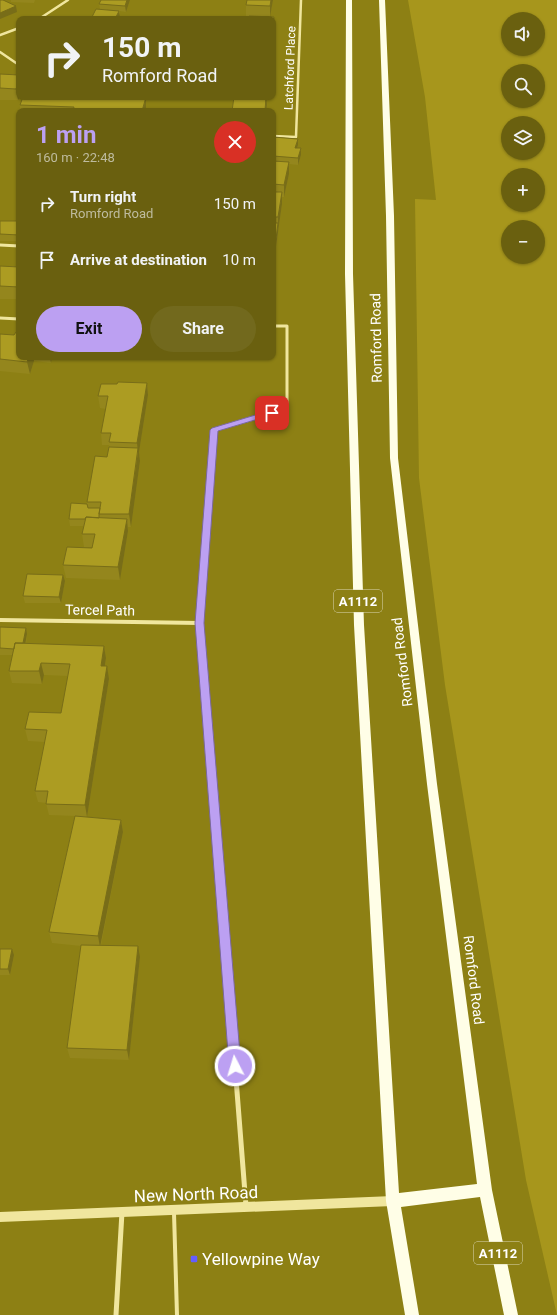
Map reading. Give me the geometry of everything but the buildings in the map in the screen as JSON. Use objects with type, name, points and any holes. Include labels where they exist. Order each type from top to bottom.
[{"type":"main road","name":"Romford Road","points":[[349,0],[349,274],[359,625],[393,1201],[412,1315]]},
{"type":"main road","name":"Romford Road","points":[[382,0],[390,216],[394,458],[431,776],[485,1190],[511,1315]]},
{"type":"main road","points":[[393,1201],[485,1190]]},
{"type":"street","points":[[44,16],[68,0]]},
{"type":"street","name":"Latchford Place","points":[[276,136],[296,137],[301,0]]},
{"type":"street","points":[[0,35],[16,29]]},
{"type":"street","points":[[0,52],[16,63]]},
{"type":"street","points":[[0,245],[16,246]]},
{"type":"street","points":[[0,318],[16,319]]},
{"type":"street","points":[[246,1208],[200,623],[214,430],[287,408],[287,326],[276,326]]},
{"type":"street","name":"Tercel Path","points":[[0,620],[200,623]]},
{"type":"street","name":"New North Road","points":[[0,1217],[393,1201]]},
{"type":"street","points":[[116,1315],[122,1212]]},
{"type":"lane","points":[[174,1211],[177,1315]]},
{"type":"shaded area","points":[[408,0],[557,0],[557,1315],[526,1180],[445,685],[419,478],[415,199],[436,200],[425,97]]},
{"type":"place","name":"Yellowpine Way","points":[[194,1259]]},
{"type":"route","points":[[235,1066],[200,623],[214,430],[272,413]]}]
